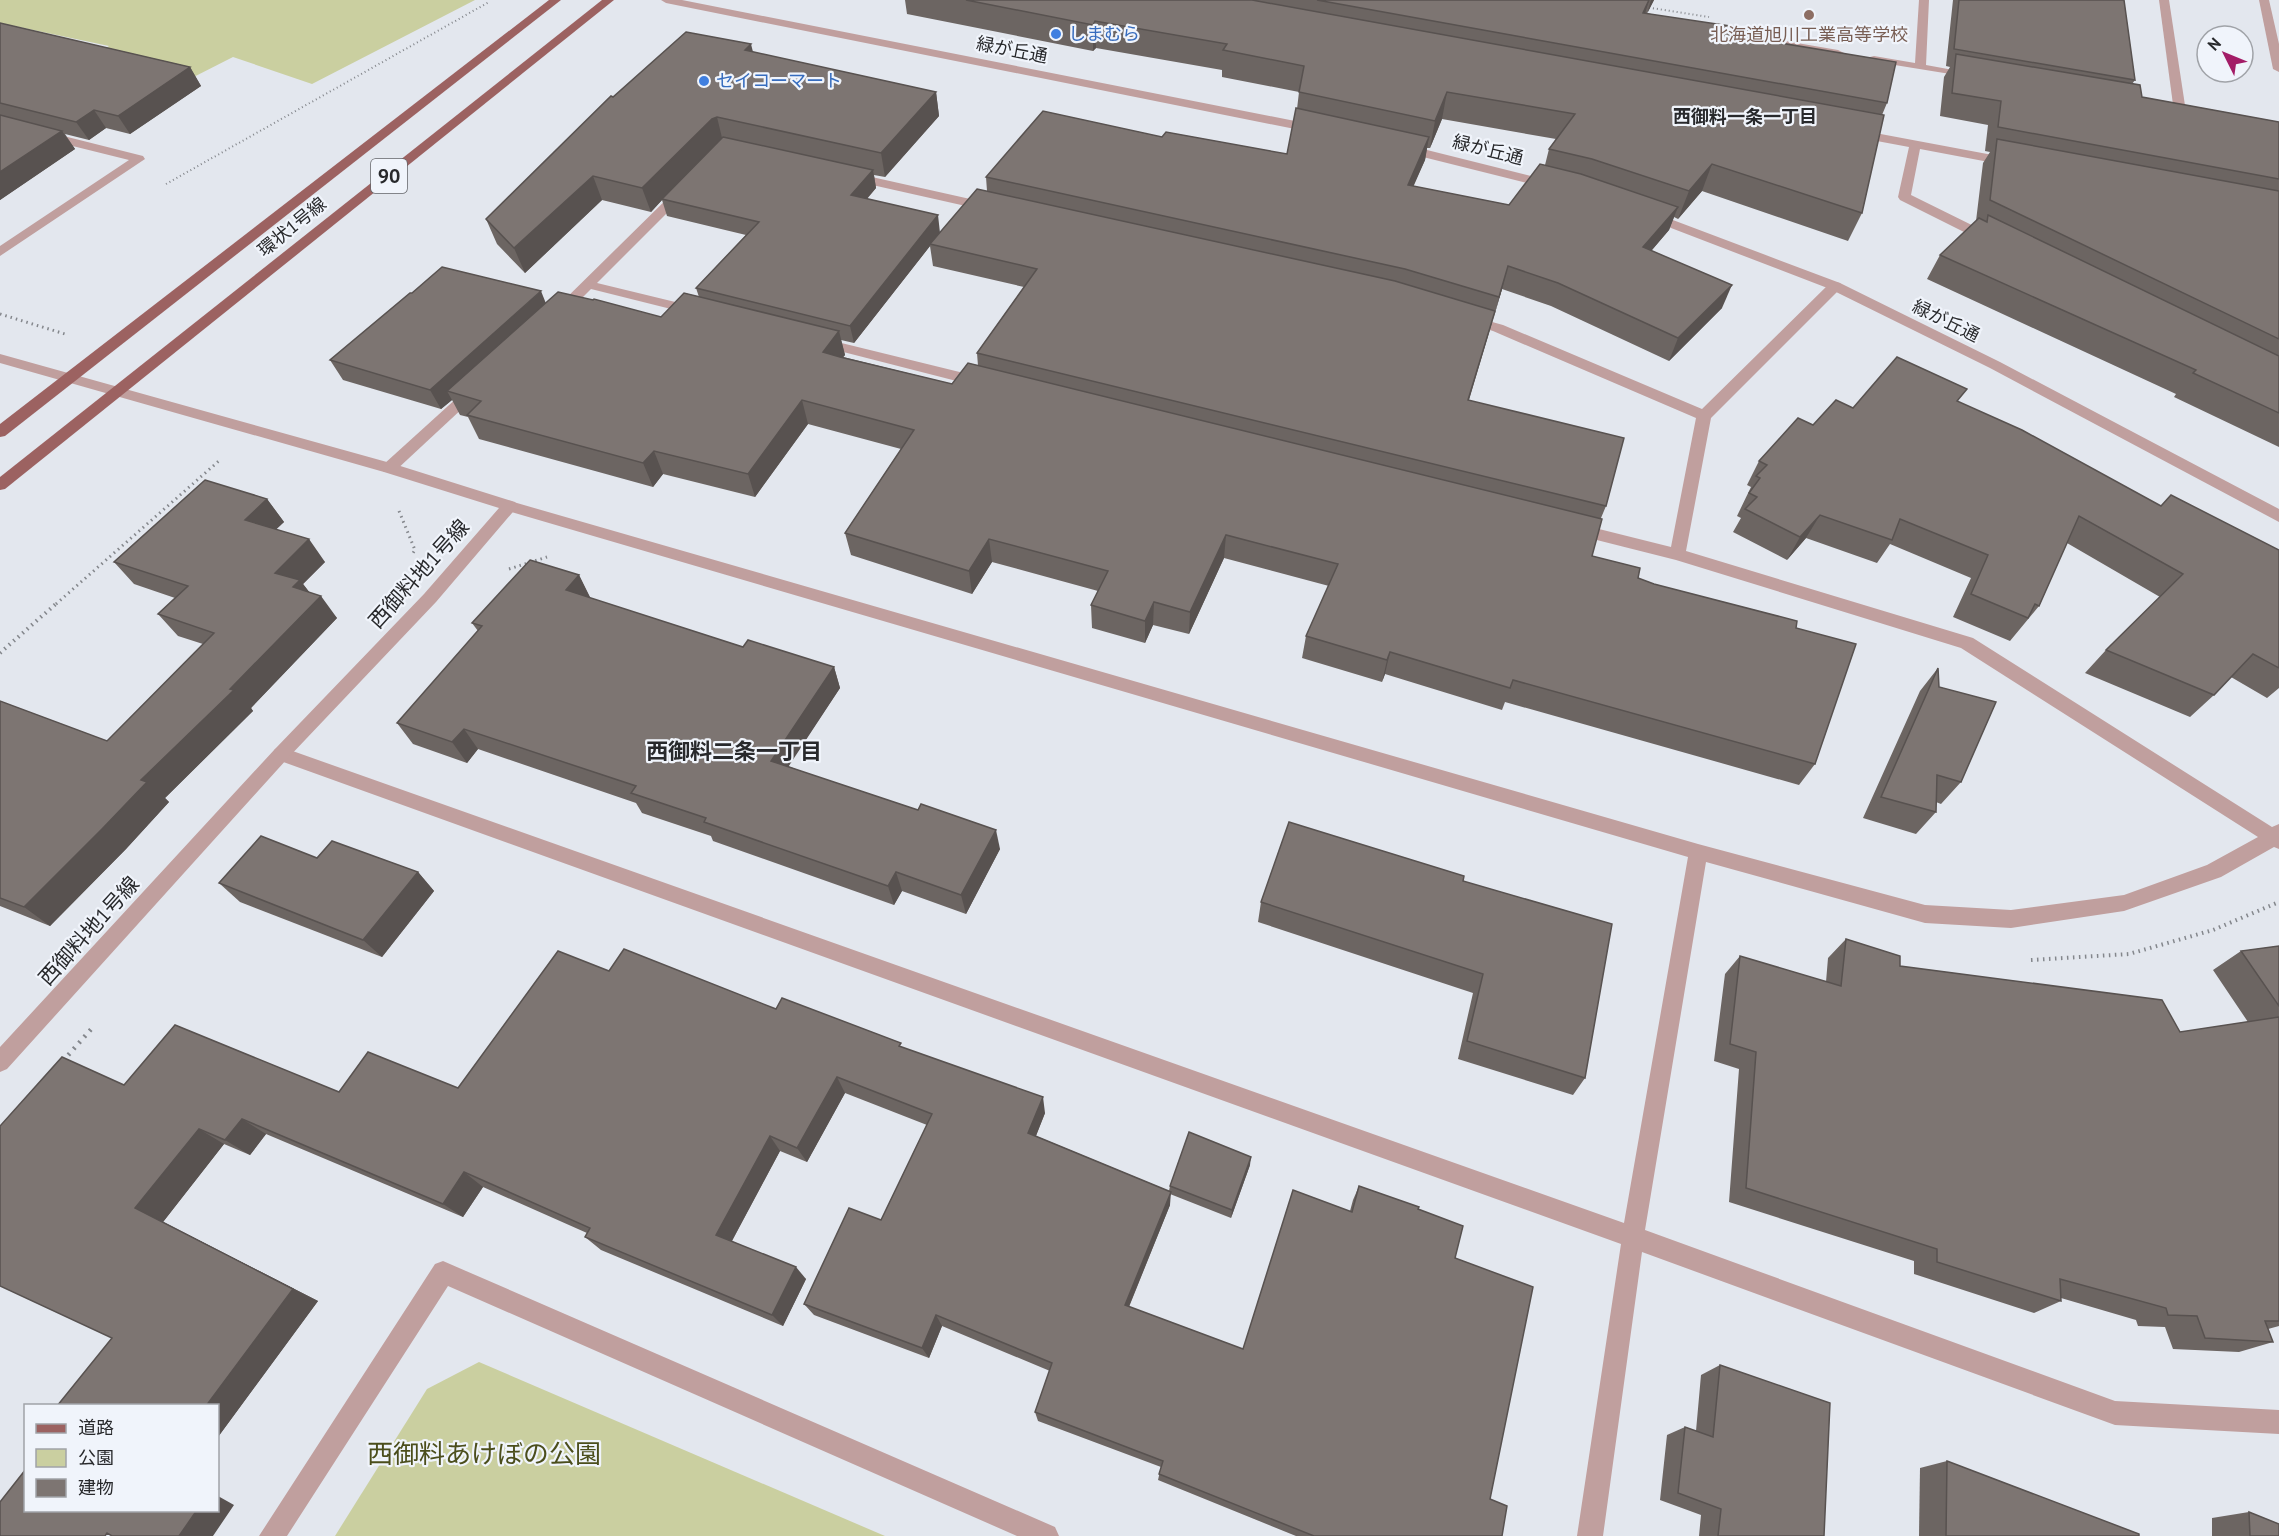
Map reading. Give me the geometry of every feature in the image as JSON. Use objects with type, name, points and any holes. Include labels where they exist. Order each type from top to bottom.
[{"type":"main road","name":"環状1号線","points":[[0,432],[123,339],[556,0]]},
{"type":"main road","name":"環状1号線","points":[[0,485],[609,0]]},
{"type":"street","name":"緑が丘通","points":[[666,0],[1334,133]]},
{"type":"street","points":[[1920,67],[1924,0]]},
{"type":"street","points":[[2164,0],[2180,112]]},
{"type":"street","points":[[2264,0],[2279,69]]},
{"type":"street","points":[[1720,33],[1988,79]]},
{"type":"street","points":[[0,124],[139,159],[0,252]]},
{"type":"street","points":[[1844,132],[2021,164]]},
{"type":"street","name":"緑が丘通","points":[[1391,145],[1568,189]]},
{"type":"street","points":[[1915,145],[1904,197],[1998,243]]},
{"type":"street","points":[[840,174],[1002,210]]},
{"type":"street","points":[[546,325],[590,285],[691,183]]},
{"type":"street","name":"緑が丘通","points":[[1641,213],[1694,231],[1835,286],[1995,364],[2279,516]]},
{"type":"street","points":[[590,285],[705,314]]},
{"type":"street","points":[[1677,554],[1704,416],[1835,286]]},
{"type":"street","points":[[1452,315],[1497,328],[1704,416]]},
{"type":"street","points":[[810,340],[994,386]]},
{"type":"street","name":"西御料地1号線","points":[[0,358],[389,468],[510,506],[430,598],[281,754],[0,1062]]},
{"type":"street","points":[[389,468],[485,381]]},
{"type":"street","points":[[510,506],[1698,852],[1925,914],[2011,919],[2124,903],[2214,871],[2277,837],[1967,644],[1677,554],[1561,526]]},
{"type":"street","points":[[281,754],[1633,1237],[2115,1413],[2279,1422]]},
{"type":"street","points":[[1590,1536],[1633,1237],[1698,852]]},
{"type":"street","points":[[272,1536],[443,1272],[1046,1536]]},
{"type":"path","points":[[160,188],[493,0]]},
{"type":"path","points":[[0,314],[69,335]]},
{"type":"path","points":[[0,653],[222,459]]},
{"type":"path","points":[[395,503],[415,550],[409,559]]},
{"type":"path","points":[[498,572],[550,556]]},
{"type":"path","points":[[2030,960],[2129,954],[2213,930],[2279,902]]},
{"type":"path","points":[[63,1062],[102,1017]]},
{"type":"green space","points":[[0,0],[475,0],[312,84],[233,57],[174,87],[88,62],[109,46],[0,23]]},
{"type":"green space","name":"西御料あけぼの公園","points":[[479,1362],[885,1536],[335,1536],[427,1389]]},
{"type":"building","points":[[966,0],[1252,0],[1884,115],[1862,213],[1712,164],[1689,191],[1592,159],[1549,149],[1575,114],[1447,92],[1435,121],[1299,92],[1304,66],[1223,50],[1227,44],[1095,21],[1093,25]]},
{"type":"building","points":[[1317,0],[1649,0],[1643,13],[1763,31],[1762,40],[1896,62],[1887,103]]},
{"type":"building","points":[[1959,0],[2124,0],[2135,80],[1954,49]]},
{"type":"building","points":[[0,23],[190,67],[118,116],[94,110],[76,122],[0,103]]},
{"type":"building","points":[[686,32],[751,44],[745,50],[936,92],[881,153],[717,117],[712,119],[642,188],[593,176],[514,248],[486,219],[611,96],[613,97]]},
{"type":"building","points":[[1956,54],[2140,85],[2142,97],[2279,122],[2279,179],[1998,127],[2001,101],[1952,93]]},
{"type":"building","points":[[1296,108],[1429,137],[1408,185],[1509,205],[1540,164],[1581,174],[1678,207],[1643,247],[1732,285],[1678,338],[1558,283],[1508,266],[1499,297],[1405,269],[986,177],[1043,111],[1162,137],[1166,132],[1287,154]]},
{"type":"building","points":[[0,115],[62,131],[0,172]]},
{"type":"building","points":[[723,137],[873,170],[851,195],[938,215],[850,326],[696,288],[759,222],[662,199]]},
{"type":"building","points":[[1997,139],[2279,191],[2279,339],[1990,200]]},
{"type":"building","points":[[977,189],[1395,281],[1495,311],[1468,400],[1624,438],[1606,506],[977,353],[1037,269],[930,244]]},
{"type":"building","points":[[1988,215],[2279,356],[2279,413],[2193,373],[2196,370],[1940,255],[1979,218],[1987,222]]},
{"type":"building","points":[[442,267],[541,291],[430,390],[330,360],[412,293]]},
{"type":"building","points":[[558,292],[661,317],[684,293],[839,331],[823,352],[840,357],[952,384],[968,363],[1602,519],[1592,556],[1640,568],[1638,578],[1654,584],[1797,621],[1796,628],[1856,644],[1815,764],[1513,680],[1510,688],[1390,652],[1387,660],[1306,636],[1338,564],[1226,535],[1190,612],[1154,602],[1145,621],[1091,605],[1108,571],[989,539],[969,571],[845,533],[914,430],[802,400],[748,474],[654,451],[643,463],[467,415],[481,401],[447,391]]},
{"type":"building","points":[[1897,357],[1967,389],[1957,401],[2022,430],[2161,506],[2171,495],[2279,550],[2279,668],[2253,654],[2214,695],[2106,650],[2183,574],[2079,516],[2039,606],[2035,604],[2028,618],[1971,594],[1988,555],[1900,519],[1892,540],[1820,515],[1800,537],[1745,509],[1757,497],[1749,493],[1760,478],[1756,476],[1767,465],[1759,461],[1798,418],[1813,425],[1836,400],[1853,408]]},
{"type":"building","points":[[205,480],[267,499],[245,520],[309,539],[275,573],[300,580],[293,587],[321,596],[230,689],[234,690],[141,780],[147,782],[24,907],[0,898],[0,701],[107,741],[214,633],[158,614],[188,586],[114,562]]},
{"type":"building","points":[[530,560],[579,575],[566,590],[743,647],[748,640],[834,667],[771,761],[918,810],[921,804],[996,830],[961,895],[896,872],[888,886],[704,822],[706,818],[631,793],[636,786],[464,729],[452,742],[397,723],[482,626],[472,623]]},
{"type":"building","points":[[1938,668],[1939,687],[1996,702],[1961,782],[1937,775],[1936,812],[1881,797]]},
{"type":"building","points":[[1289,822],[1464,876],[1463,881],[1612,924],[1585,1078],[1467,1041],[1483,974],[1261,902]]},
{"type":"building","points":[[261,836],[317,858],[332,841],[418,872],[363,940],[219,883]]},
{"type":"building","points":[[1846,939],[1900,956],[1900,966],[2162,1000],[2180,1032],[2279,1017],[2279,1321],[2265,1321],[2273,1342],[2205,1338],[2197,1316],[2168,1315],[2166,1308],[2060,1279],[2061,1301],[1937,1262],[1937,1249],[1746,1188],[1756,1052],[1730,1044],[1740,956],[1841,986]]},
{"type":"building","points":[[2279,946],[2279,1006],[2241,951]]},
{"type":"building","points":[[624,949],[776,1009],[782,998],[901,1043],[899,1046],[1043,1097],[1028,1133],[1171,1192],[1125,1305],[1243,1349],[1293,1190],[1352,1212],[1359,1186],[1419,1207],[1418,1209],[1463,1226],[1455,1258],[1533,1287],[1490,1499],[1507,1506],[1502,1536],[1314,1536],[1159,1474],[1163,1461],[1035,1412],[1052,1363],[936,1315],[922,1348],[804,1304],[849,1208],[881,1220],[932,1114],[837,1077],[797,1148],[770,1136],[716,1235],[796,1267],[772,1315],[585,1237],[590,1228],[464,1172],[443,1204],[242,1119],[225,1140],[199,1129],[135,1208],[293,1289],[207,1404],[59,1404],[112,1338],[0,1286],[0,1126],[62,1057],[124,1085],[175,1025],[339,1092],[368,1052],[458,1088],[558,951],[609,971]]},
{"type":"building","points":[[1189,1132],[1251,1157],[1232,1210],[1170,1186]]},
{"type":"building","points":[[1720,1365],[1830,1403],[1824,1536],[1718,1536],[1721,1509],[1678,1493],[1685,1427],[1713,1437]]},
{"type":"building","points":[[1947,1461],[2139,1534],[2139,1536],[1946,1536]]},
{"type":"building","points":[[24,1472],[24,1512],[196,1512],[179,1536],[112,1536],[107,1533],[105,1536],[0,1536],[0,1502]]},
{"type":"building","points":[[2249,1512],[2279,1524],[2279,1536],[2250,1536]]},
{"type":"place","name":"北海道旭川工業高等学校","points":[[1809,15]]},
{"type":"place","name":"しまむら","points":[[1056,34]]},
{"type":"place","name":"セイコーマート","points":[[704,81]]},
{"type":"district","name":"西御料一条一丁目","points":[[1745,117]]},
{"type":"district","name":"西御料二条一丁目","points":[[734,751]]}]
